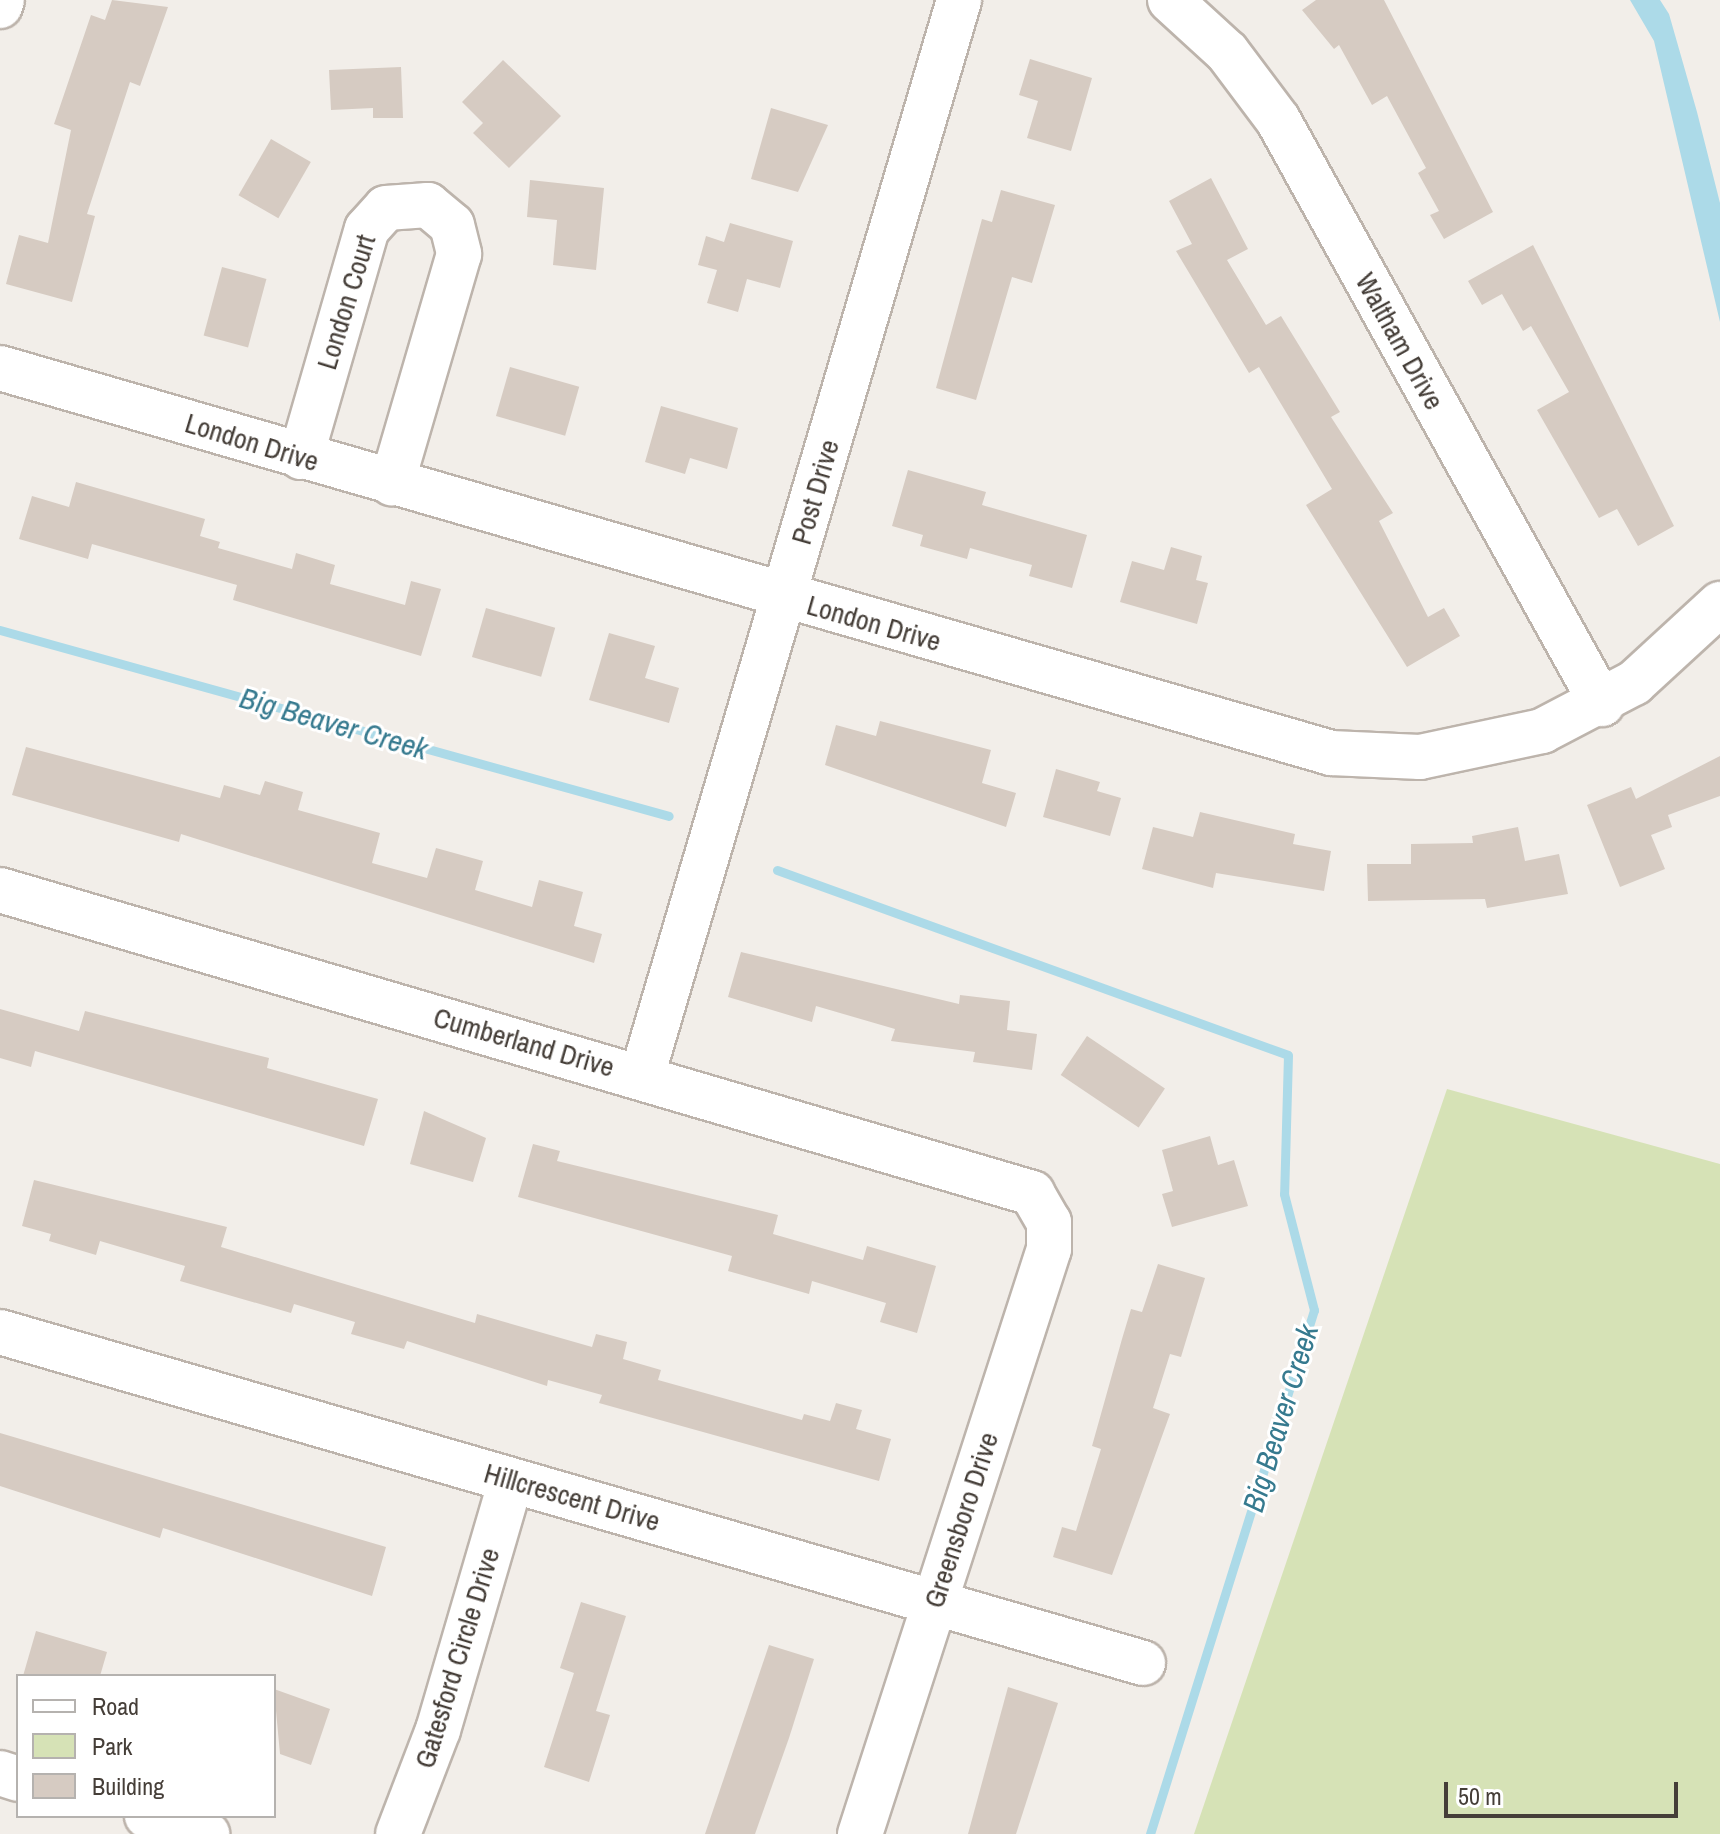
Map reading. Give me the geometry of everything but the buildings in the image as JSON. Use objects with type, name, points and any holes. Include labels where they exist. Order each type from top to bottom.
[{"type":"street","points":[[0,6],[2,0]]},
{"type":"street","name":"Post Drive","points":[[642,1076],[959,0]]},
{"type":"street","name":"Waltham Drive","points":[[1170,0],[1227,52],[1278,120],[1602,704]]},
{"type":"street","name":"London Court","points":[[301,457],[367,229],[386,208],[428,205],[452,225],[459,254],[392,483]]},
{"type":"street","name":"London Drive","points":[[0,368],[1331,753],[1420,757],[1487,747],[1602,704],[1670,654],[1720,604]]},
{"type":"street","name":"Cumberland Drive","points":[[0,890],[1018,1186],[1043,1205]]},
{"type":"street","name":"Greensboro Drive","points":[[860,1834],[1049,1249],[1043,1205]]},
{"type":"street","name":"Hillcrescent Drive","points":[[0,1332],[1143,1663]]},
{"type":"street","name":"Gatesford Circle Drive","points":[[398,1834],[438,1730],[511,1480]]},
{"type":"street","points":[[154,1818],[207,1834]]},
{"type":"green space","points":[[1447,1089],[1720,1164],[1720,1834],[1194,1834]]},
{"type":"water","points":[[1630,0],[1660,0],[1669,14],[1697,112],[1720,203],[1720,322],[1654,41]]},
{"type":"waterway","name":"Big Beaver Creek","points":[[0,630],[669,816]]},
{"type":"waterway","name":"Big Beaver Creek","points":[[777,870],[1288,1055],[1284,1194],[1314,1310],[1150,1834]]}]
